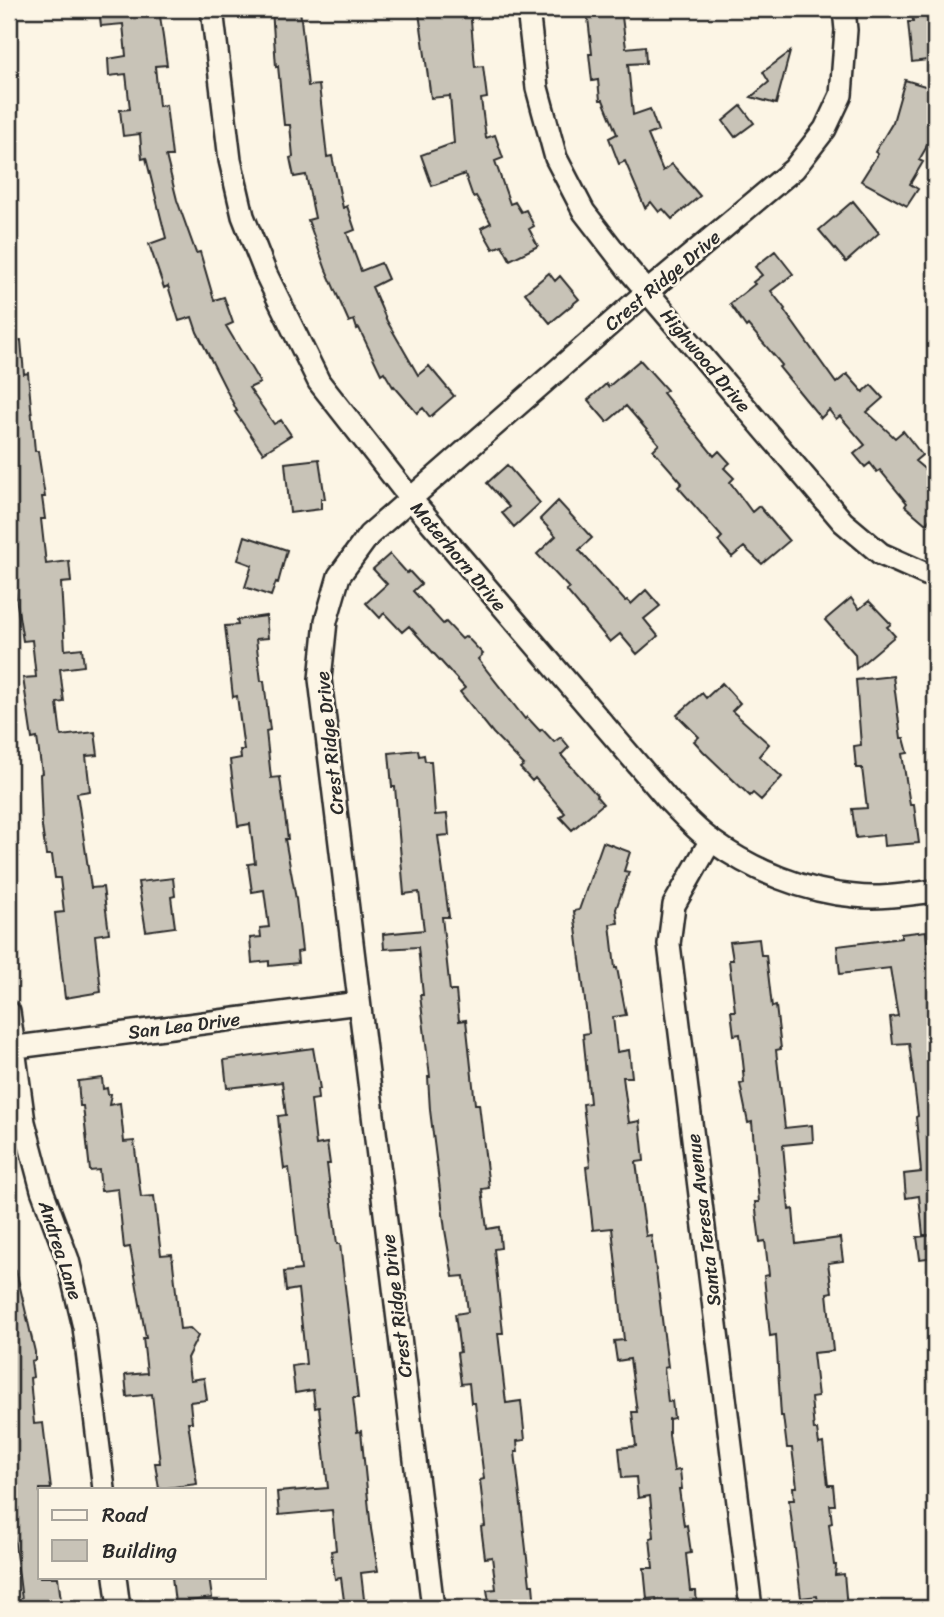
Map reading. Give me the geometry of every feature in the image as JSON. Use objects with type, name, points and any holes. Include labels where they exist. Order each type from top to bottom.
[{"type":"street","name":"Materhorn Drive","points":[[212,9],[230,160],[243,216],[319,382],[410,498],[668,801],[711,840],[774,875],[821,891],[855,897],[935,891]]},
{"type":"street","name":"Highwood Drive","points":[[528,9],[537,89],[556,158],[584,212],[843,522],[881,554],[935,578]]},
{"type":"street","name":"Crest Ridge Drive","points":[[433,1608],[320,679],[326,621],[339,576],[369,535],[648,291],[794,169],[825,128],[841,95],[846,30],[844,9]]},
{"type":"street","name":"Santa Teresa Avenue","points":[[711,840],[674,905],[669,944],[751,1608]]},
{"type":"street","name":"San Lea Drive","points":[[11,1048],[359,1003]]},
{"type":"street","name":"Andrea Lane","points":[[9,1012],[11,1048],[24,1122],[42,1190],[68,1260],[84,1327],[104,1488]]},
{"type":"street","points":[[116,1578],[119,1608]]},
{"type":"building","points":[[99,9],[159,9],[167,65],[155,66],[159,106],[166,105],[172,156],[166,156],[177,200],[196,253],[200,252],[214,300],[224,297],[233,323],[226,326],[260,383],[249,388],[274,424],[281,420],[291,435],[263,453],[235,412],[237,411],[192,317],[179,321],[168,286],[164,288],[149,244],[166,238],[146,158],[142,159],[140,134],[123,136],[120,110],[130,109],[126,74],[109,76],[108,59],[126,56],[123,24],[101,26]]},
{"type":"building","points":[[272,9],[300,9],[308,86],[319,85],[327,157],[332,156],[343,208],[347,206],[355,230],[347,233],[361,271],[381,263],[388,279],[372,287],[387,321],[418,375],[429,366],[454,396],[430,417],[423,408],[417,413],[393,387],[384,372],[381,374],[359,328],[357,329],[354,320],[349,322],[326,270],[308,220],[315,218],[306,175],[294,177],[290,158],[293,157],[290,125],[284,125]]},
{"type":"building","points":[[470,9],[475,67],[483,66],[487,98],[481,99],[486,138],[495,135],[503,158],[495,161],[510,204],[515,202],[521,212],[526,210],[534,226],[529,229],[538,246],[510,260],[502,245],[493,249],[481,228],[491,223],[476,196],[473,197],[465,174],[432,186],[421,155],[454,143],[450,96],[431,98],[419,13]]},
{"type":"building","points":[[587,9],[621,9],[626,48],[645,46],[646,63],[628,64],[633,115],[650,109],[658,131],[648,135],[663,171],[672,164],[700,196],[672,219],[663,209],[659,212],[651,202],[645,208],[625,161],[619,164],[609,138],[617,134],[603,100],[600,100],[598,80],[592,81]]},
{"type":"building","points":[[912,9],[935,9],[935,59],[912,62],[908,22],[913,22]]},
{"type":"building","points":[[790,52],[776,104],[751,97],[769,82],[763,72]]},
{"type":"building","points":[[905,80],[935,89],[935,102],[930,119],[934,120],[926,148],[919,160],[923,162],[910,184],[918,189],[907,206],[861,181],[893,122]]},
{"type":"building","points":[[741,106],[754,123],[735,137],[723,121]]},
{"type":"building","points":[[853,201],[879,233],[846,262],[819,230]]},
{"type":"building","points":[[775,251],[793,274],[771,291],[784,310],[836,383],[847,374],[863,392],[871,385],[883,398],[867,412],[895,438],[903,431],[922,455],[915,461],[935,478],[935,513],[926,524],[905,506],[907,503],[880,470],[877,472],[870,463],[865,467],[854,454],[865,445],[840,416],[836,419],[829,410],[821,418],[779,367],[782,365],[748,325],[746,327],[730,304],[755,284],[753,282],[762,275],[755,267]]},
{"type":"building","points":[[549,273],[555,281],[560,276],[579,299],[550,323],[525,293]]},
{"type":"building","points":[[21,340],[24,374],[28,373],[35,451],[38,451],[45,497],[42,497],[45,519],[41,519],[46,564],[69,561],[71,582],[61,583],[65,650],[82,648],[84,666],[60,669],[64,702],[57,703],[61,736],[95,732],[98,755],[86,756],[90,791],[77,793],[91,888],[103,887],[109,933],[95,935],[101,992],[65,998],[55,913],[64,912],[60,878],[55,878],[52,855],[46,855],[42,827],[42,773],[37,738],[32,739],[23,678],[36,677],[32,640],[23,641],[10,561],[15,561],[9,514],[9,341]]},
{"type":"building","points":[[640,360],[667,390],[663,393],[714,456],[719,451],[730,463],[724,468],[734,478],[730,482],[752,512],[759,506],[789,541],[762,564],[744,547],[732,557],[718,541],[722,537],[678,487],[682,483],[653,450],[659,444],[626,406],[607,422],[588,400]]},
{"type":"building","points":[[319,459],[325,499],[321,499],[321,509],[290,513],[285,463]]},
{"type":"building","points":[[507,465],[540,503],[514,527],[502,513],[509,507],[487,483]]},
{"type":"building","points":[[558,501],[592,538],[579,550],[625,601],[631,604],[646,590],[660,606],[644,619],[658,636],[637,654],[620,634],[610,642],[566,590],[569,588],[537,554],[556,536],[540,519]]},
{"type":"building","points":[[245,536],[287,550],[278,583],[276,582],[271,596],[245,587],[252,565],[238,560]]},
{"type":"building","points":[[390,554],[421,584],[413,591],[443,624],[446,622],[462,639],[466,636],[483,654],[478,659],[525,719],[527,717],[554,742],[561,737],[569,747],[561,755],[603,804],[572,830],[560,817],[565,813],[535,778],[532,781],[520,768],[524,765],[493,733],[460,692],[465,688],[409,626],[402,632],[384,613],[380,618],[366,603],[387,584],[373,569]]},
{"type":"building","points":[[851,598],[859,609],[869,601],[891,624],[887,627],[895,636],[856,669],[855,654],[825,620]]},
{"type":"building","points":[[266,616],[268,638],[256,639],[270,730],[266,731],[271,778],[280,777],[288,839],[285,839],[302,951],[297,952],[298,963],[269,966],[269,961],[252,963],[250,938],[261,937],[260,928],[269,927],[264,890],[252,892],[248,864],[255,863],[250,824],[238,826],[230,760],[241,758],[240,750],[244,750],[237,696],[233,697],[225,626],[238,625],[237,620]]},
{"type":"building","points":[[893,676],[901,738],[904,738],[908,753],[902,754],[910,805],[914,805],[919,843],[884,846],[883,835],[856,838],[852,809],[867,808],[862,768],[856,768],[854,746],[861,745],[856,680]]},
{"type":"building","points":[[722,683],[740,703],[732,711],[769,744],[759,756],[782,777],[761,800],[753,793],[750,796],[703,751],[694,741],[699,737],[677,715],[702,693],[706,698]]},
{"type":"building","points":[[418,750],[419,756],[424,755],[425,761],[431,761],[435,815],[447,814],[449,835],[438,836],[449,917],[442,917],[450,991],[456,991],[459,1021],[466,1020],[475,1104],[479,1104],[489,1188],[482,1189],[487,1229],[499,1227],[501,1248],[494,1249],[503,1333],[498,1333],[506,1403],[521,1401],[525,1440],[517,1441],[518,1452],[515,1452],[535,1608],[490,1608],[487,1590],[496,1589],[492,1557],[485,1558],[481,1527],[485,1526],[480,1480],[484,1479],[475,1403],[471,1403],[469,1383],[461,1384],[457,1353],[460,1352],[455,1314],[468,1312],[464,1276],[453,1277],[445,1230],[430,1110],[430,1077],[420,995],[423,995],[418,947],[384,949],[383,934],[424,930],[419,892],[404,894],[395,787],[392,787],[389,753]]},
{"type":"building","points":[[603,842],[630,852],[624,871],[629,872],[616,909],[618,923],[610,924],[615,968],[626,1015],[613,1017],[617,1052],[629,1050],[632,1077],[623,1077],[629,1123],[640,1121],[644,1161],[636,1162],[646,1236],[651,1235],[654,1255],[668,1367],[664,1368],[668,1402],[672,1401],[674,1418],[669,1419],[669,1435],[674,1471],[680,1470],[682,1489],[679,1489],[691,1553],[686,1554],[690,1591],[696,1591],[697,1608],[657,1608],[656,1598],[647,1599],[644,1568],[653,1568],[650,1538],[654,1537],[650,1496],[638,1498],[636,1477],[622,1478],[619,1448],[636,1446],[632,1412],[637,1412],[630,1359],[617,1361],[614,1341],[624,1340],[612,1228],[593,1230],[583,1104],[590,1103],[583,1034],[589,1033],[574,911],[579,910]]},
{"type":"building","points":[[173,878],[175,896],[171,897],[175,927],[146,931],[138,882]]},
{"type":"building","points":[[926,931],[928,952],[932,952],[935,972],[935,1235],[923,1235],[919,1196],[906,1198],[904,1174],[921,1172],[918,1116],[909,1043],[893,1044],[890,1017],[898,1016],[890,968],[840,974],[837,946],[901,938],[901,934]]},
{"type":"building","points":[[759,939],[761,955],[766,955],[772,1007],[776,1006],[781,1049],[776,1050],[785,1128],[812,1125],[813,1142],[783,1145],[789,1210],[793,1209],[796,1244],[840,1238],[843,1261],[828,1263],[832,1292],[827,1293],[833,1351],[813,1353],[818,1397],[811,1398],[814,1430],[817,1430],[819,1444],[823,1443],[828,1485],[833,1485],[835,1505],[830,1505],[832,1523],[829,1524],[836,1565],[835,1575],[844,1574],[847,1608],[819,1608],[817,1596],[801,1598],[789,1500],[794,1500],[793,1487],[797,1487],[792,1448],[787,1448],[781,1416],[776,1335],[770,1336],[764,1276],[769,1275],[765,1241],[760,1242],[755,1202],[759,1202],[752,1122],[748,1123],[740,1084],[744,1083],[744,1071],[740,1034],[734,1035],[731,1011],[735,1011],[729,960],[733,960],[730,942]]},
{"type":"building","points":[[313,1048],[320,1089],[317,1089],[318,1099],[311,1100],[316,1145],[327,1143],[330,1164],[327,1164],[337,1244],[340,1244],[358,1398],[353,1398],[357,1432],[361,1431],[378,1571],[361,1573],[365,1608],[345,1608],[341,1578],[335,1579],[331,1551],[336,1550],[332,1510],[279,1515],[277,1492],[328,1488],[319,1407],[315,1408],[313,1390],[295,1393],[292,1366],[306,1364],[298,1289],[286,1291],[284,1272],[301,1270],[289,1168],[284,1169],[279,1127],[278,1116],[286,1115],[282,1082],[227,1088],[224,1060]]},
{"type":"building","points":[[102,1078],[103,1089],[107,1088],[108,1094],[111,1094],[109,1105],[120,1103],[124,1142],[134,1141],[141,1197],[154,1196],[161,1255],[172,1254],[180,1329],[190,1328],[198,1336],[187,1358],[190,1380],[204,1378],[207,1400],[190,1402],[192,1422],[188,1422],[197,1484],[159,1488],[155,1463],[160,1463],[152,1394],[127,1397],[125,1375],[147,1373],[143,1338],[146,1338],[130,1247],[124,1248],[118,1189],[101,1191],[99,1170],[90,1171],[78,1081]]},
{"type":"building","points":[[935,1235],[935,1257],[920,1259],[917,1237]]},
{"type":"building","points":[[9,1270],[16,1270],[35,1352],[35,1360],[31,1361],[33,1377],[30,1378],[34,1424],[43,1423],[51,1488],[38,1488],[38,1578],[58,1578],[62,1608],[23,1608],[9,1498]]},
{"type":"building","points":[[172,1578],[209,1578],[212,1598],[175,1603]]}]
